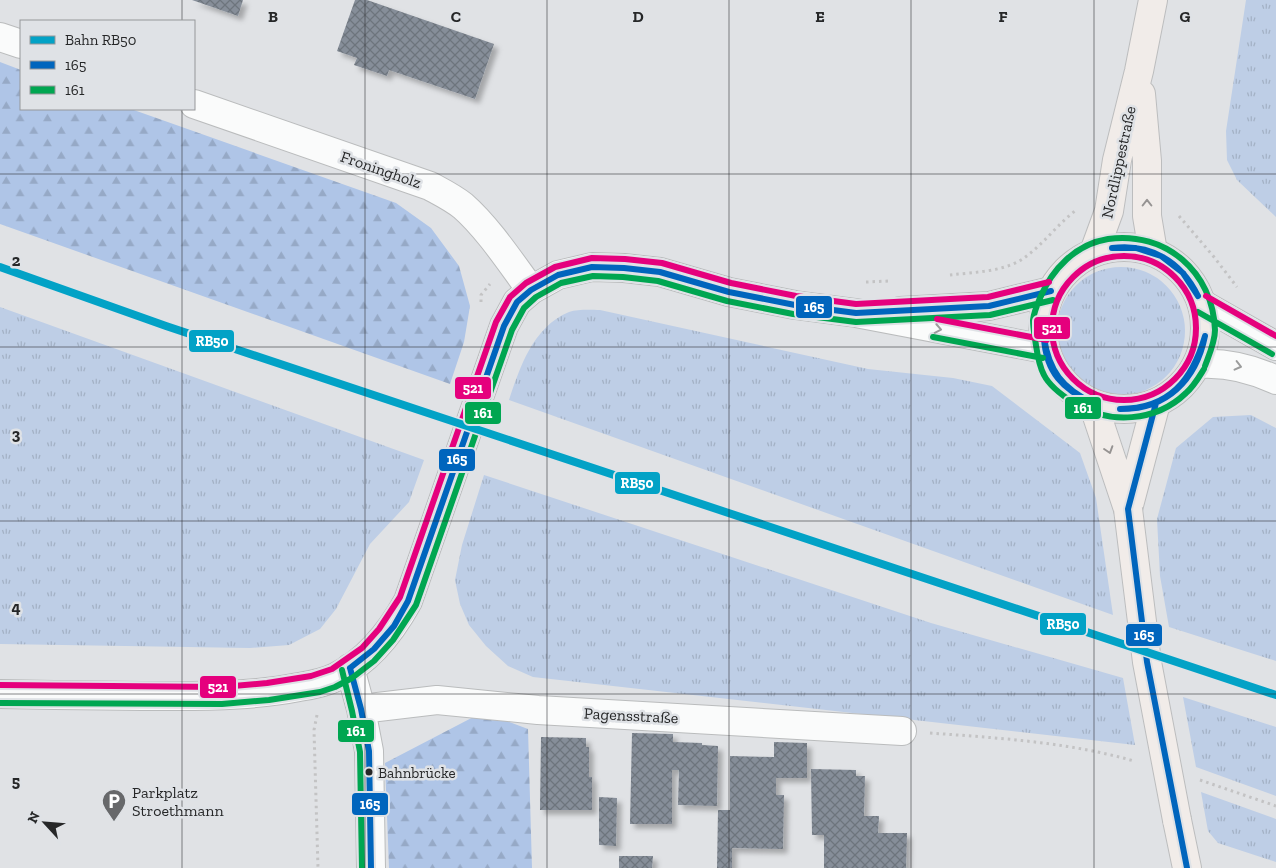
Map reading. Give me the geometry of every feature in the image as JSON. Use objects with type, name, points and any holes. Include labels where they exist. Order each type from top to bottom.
[{"type":"main road","name":"Nordlippestraße","points":[[1094,252],[1109,211],[1117,160],[1139,71],[1153,0]]},
{"type":"main road","name":"Nordlippestraße","points":[[1139,71],[1147,161],[1147,210],[1153,252]]},
{"type":"main road","points":[[1132,247],[1153,252],[1175,264],[1191,282],[1202,304],[1206,331],[1197,364],[1180,387],[1156,403],[1126,410],[1094,404],[1069,389],[1052,371],[1045,349],[1042,320],[1051,291],[1064,273],[1077,261],[1094,252],[1132,247]]},
{"type":"main road","points":[[1128,509],[1156,403]]},
{"type":"main road","points":[[1094,404],[1128,509],[1147,662],[1176,820],[1188,868]]},
{"type":"street","points":[[0,36],[20,44]]},
{"type":"street","name":"Froningholz","points":[[195,104],[438,190],[463,207],[515,267],[531,290]]},
{"type":"street","points":[[0,694],[226,696],[275,692],[324,682],[350,668],[374,649],[394,626],[408,602],[504,326],[517,302],[531,290],[558,275],[592,267],[660,272],[738,294],[795,305],[856,313],[1045,349]]},
{"type":"street","points":[[856,313],[989,306],[1051,291]]},
{"type":"street","points":[[1202,304],[1234,324],[1276,346]]},
{"type":"street","points":[[1197,364],[1216,362],[1233,365],[1252,370],[1276,380]]},
{"type":"street","points":[[350,668],[361,709],[369,751],[372,868]]},
{"type":"street","name":"Pagensstraße","points":[[361,709],[437,700],[538,710],[902,731]]},
{"type":"path","points":[[949,276],[1010,265],[1026,257],[1064,219],[1078,208],[1088,207],[1109,211]]},
{"type":"path","points":[[1147,210],[1165,211],[1179,216],[1214,257],[1240,292]]},
{"type":"path","points":[[481,304],[481,295],[487,286],[515,267]]},
{"type":"path","points":[[861,282],[890,281]]},
{"type":"path","points":[[902,731],[1024,740],[1113,755],[1140,763]]},
{"type":"path","points":[[1195,779],[1276,806]]},
{"type":"green space","points":[[1246,0],[1276,0],[1276,217],[1237,180],[1227,160],[1226,131]]},
{"type":"green space","points":[[0,62],[20,70],[20,110],[134,110],[396,203],[431,228],[459,266],[470,306],[464,342],[450,384],[0,224]]},
{"type":"green space","points":[[1121,267],[1145,272],[1166,286],[1180,307],[1185,331],[1180,355],[1166,376],[1145,390],[1121,395],[1097,390],[1076,376],[1062,355],[1057,331],[1062,307],[1076,286],[1097,272]]},
{"type":"green space","points":[[0,307],[424,460],[409,502],[370,544],[336,609],[320,629],[289,645],[250,648],[0,644]]},
{"type":"green space","points":[[600,310],[868,369],[953,378],[992,386],[1080,453],[1096,498],[1113,615],[509,400],[523,362],[546,327],[569,312]]},
{"type":"green space","points":[[1251,415],[1276,428],[1276,661],[1169,627],[1160,576],[1157,519],[1176,448],[1213,417]]},
{"type":"green space","points":[[484,475],[931,623],[1123,678],[1135,745],[533,677],[508,666],[486,646],[469,625],[460,604],[455,580],[462,545]]},
{"type":"green space","points":[[1183,697],[1276,727],[1276,796],[1196,767]]},
{"type":"green space","points":[[483,712],[528,729],[532,868],[389,868],[385,763]]},
{"type":"green space","points":[[1201,792],[1276,819],[1276,862],[1218,843],[1208,831]]},
{"type":"building","points":[[192,0],[243,0],[238,16]]},
{"type":"building","points":[[355,0],[367,0],[494,44],[475,99],[389,70],[387,76],[354,65],[357,58],[337,51]]},
{"type":"building","points":[[632,733],[673,734],[673,742],[702,743],[702,745],[718,746],[717,806],[678,805],[679,770],[672,770],[672,824],[630,824]]},
{"type":"building","points":[[541,737],[586,738],[586,747],[589,747],[589,777],[592,777],[592,810],[540,810]]},
{"type":"building","points":[[774,742],[807,743],[807,778],[776,778],[776,795],[784,795],[783,849],[732,848],[732,868],[717,868],[718,810],[730,810],[730,756],[774,757]]},
{"type":"building","points":[[811,769],[856,770],[856,776],[865,776],[864,816],[879,816],[878,833],[907,833],[906,868],[824,868],[824,835],[812,835]]},
{"type":"building","points":[[599,797],[617,798],[616,846],[599,845]]},
{"type":"building","points":[[619,856],[653,856],[652,868],[619,868]]},
{"type":"rail line","name":"RB50","points":[[0,267],[166,326],[1276,695]]},
{"type":"transit line","name":"161","points":[[1204,369],[1194,384],[1174,403],[1147,415],[1132,417],[1102,415],[1074,403],[1053,387],[1040,366],[1033,320],[1045,287],[1066,260],[1076,252],[1096,242],[1108,239],[1129,238],[1149,242],[1167,249],[1196,274],[1206,290],[1212,309],[1215,335],[1205,366]]},
{"type":"transit line","name":"165","points":[[1112,248],[1139,248],[1163,257],[1183,273],[1198,296]]},
{"type":"transit line","name":"165","points":[[1112,248],[1136,248],[1161,256],[1183,273],[1198,296]]},
{"type":"transit line","name":"521","points":[[1124,256],[1138,257],[1152,262],[1164,268],[1175,277],[1184,288],[1190,300],[1195,314],[1196,328],[1195,342],[1190,356],[1184,368],[1175,379],[1164,388],[1152,394],[1138,399],[1124,400],[1110,399],[1096,394],[1084,388],[1073,379],[1064,368],[1058,356],[1053,342],[1052,328],[1053,314],[1058,300],[1064,288],[1073,277],[1084,268],[1096,262],[1110,257],[1124,256]]},
{"type":"transit line","name":"521","points":[[0,685],[222,687],[267,683],[311,676],[332,669],[362,648],[379,629],[400,597],[496,322],[510,297],[526,283],[555,267],[592,258],[662,263],[731,283],[796,296],[856,304],[988,297],[1049,282]]},
{"type":"transit line","name":"165","points":[[350,668],[374,649],[394,626],[408,601],[504,326],[517,302],[531,290],[558,275],[592,267],[660,272],[729,292],[795,305],[856,313],[989,306],[1051,291]]},
{"type":"transit line","name":"161","points":[[0,703],[222,704],[269,700],[320,692],[352,678],[374,661],[393,640],[416,605],[512,330],[524,308],[536,297],[561,283],[593,276],[658,281],[727,301],[793,314],[856,322],[990,315],[1053,300]]},
{"type":"transit line","name":"521","points":[[1206,296],[1276,336]]},
{"type":"transit line","name":"161","points":[[1198,312],[1272,354]]},
{"type":"transit line","name":"521","points":[[937,319],[1047,340]]},
{"type":"transit line","name":"165","points":[[1120,409],[1137,408],[1153,404],[1165,398],[1176,389],[1186,378],[1193,366],[1205,336]]},
{"type":"transit line","name":"165","points":[[1120,409],[1137,408],[1152,404],[1165,398],[1177,389],[1187,379],[1195,366],[1205,336]]},
{"type":"transit line","name":"161","points":[[933,337],[1043,358]]},
{"type":"transit line","name":"165","points":[[1044,338],[1049,360],[1065,385],[1093,403]]},
{"type":"transit line","name":"165","points":[[1044,338],[1048,361],[1058,378],[1073,392],[1093,403]]},
{"type":"transit line","name":"165","points":[[1156,403],[1128,509],[1147,662],[1187,868]]},
{"type":"transit line","name":"165","points":[[350,668],[361,709],[369,751],[371,868]]},
{"type":"transit line","name":"161","points":[[342,670],[360,752],[362,868]]},
{"type":"place","name":"Bahnbrücke","points":[[369,772]]},
{"type":"place","name":"Parkplatz Stroethmann","points":[[114,822]]}]
